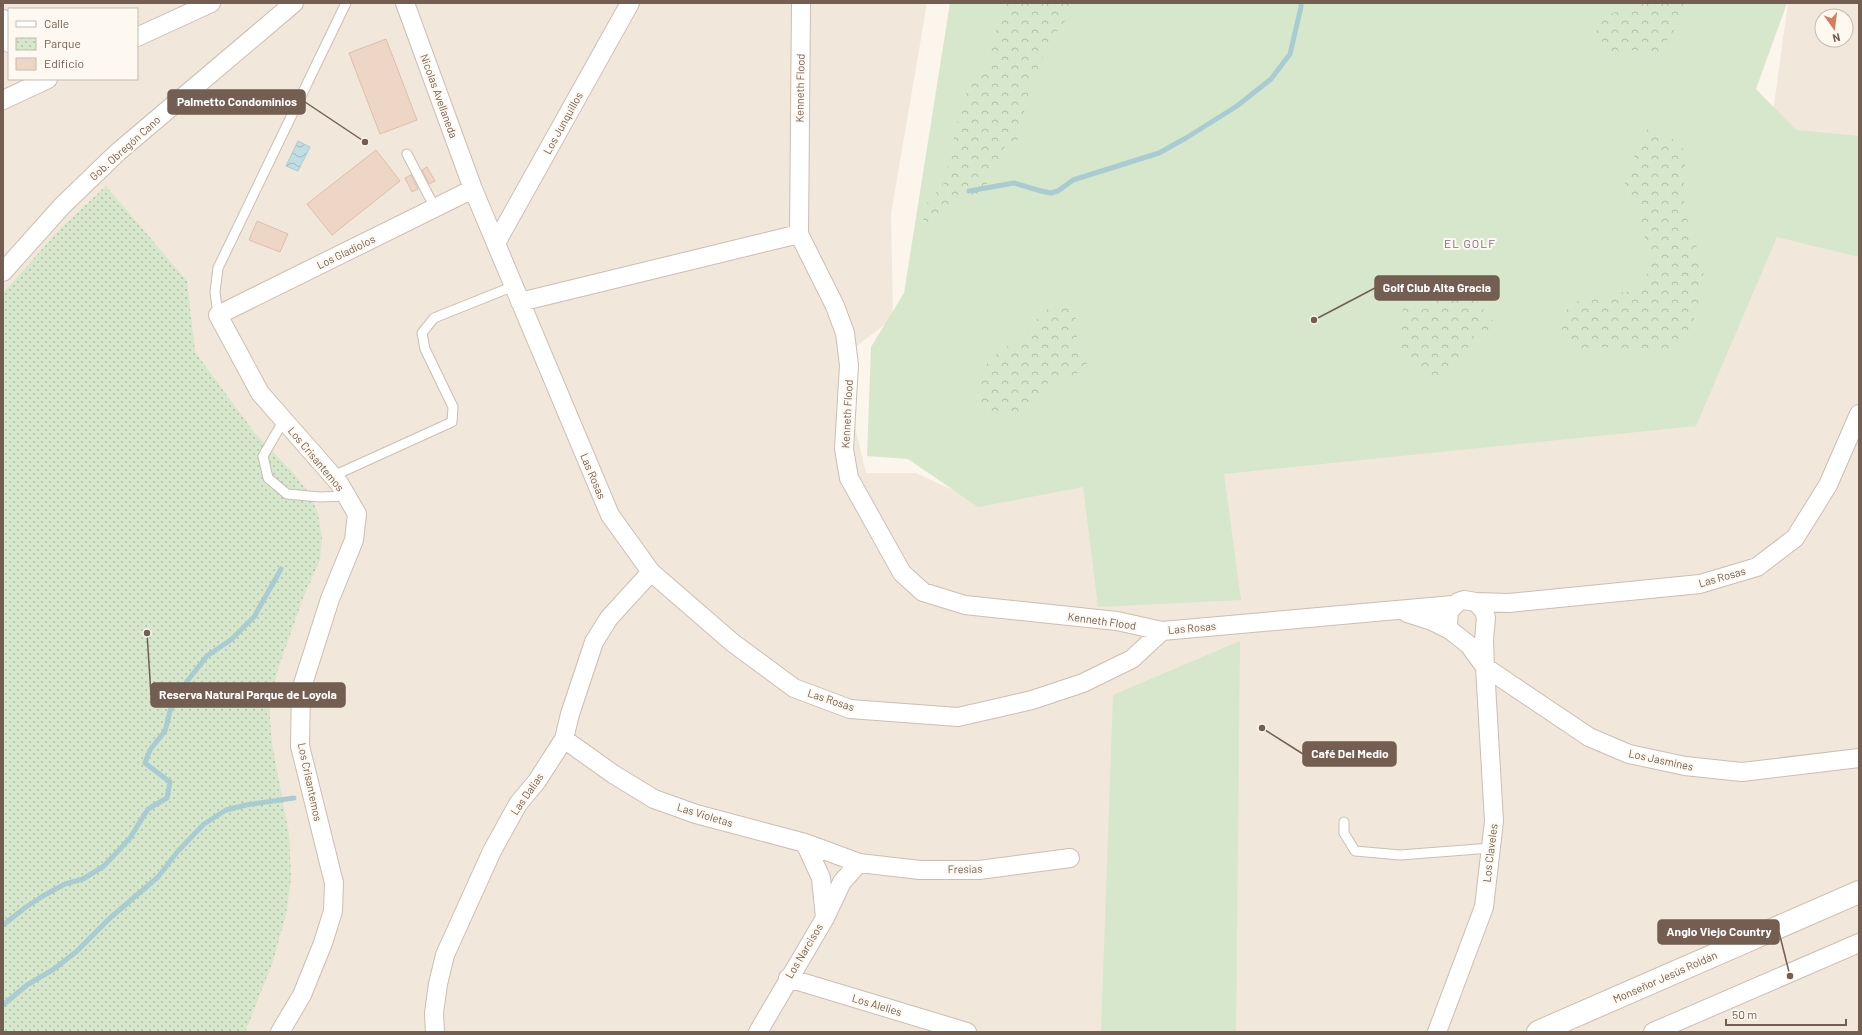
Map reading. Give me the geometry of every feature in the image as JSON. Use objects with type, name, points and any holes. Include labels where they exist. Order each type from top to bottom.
[{"type":"street","points":[[138,37],[211,3]]},
{"type":"street","name":"Gob. Obregón Cano","points":[[3,272],[62,206],[118,152],[294,3]]},
{"type":"street","name":"Nicolas Avellaneda","points":[[405,3],[473,189]]},
{"type":"street","name":"Los Junquillos","points":[[496,243],[630,3]]},
{"type":"street","name":"Kenneth Flood","points":[[801,3],[799,234],[835,306],[845,333],[849,365],[844,449],[849,478],[902,573],[924,592],[965,605],[1117,621],[1162,631]]},
{"type":"street","points":[[3,19],[8,39]]},
{"type":"street","points":[[3,100],[20,85],[43,80]]},
{"type":"street","name":"Los Gladiolos","points":[[218,315],[473,189]]},
{"type":"street","name":"Las Rosas","points":[[473,189],[610,515],[652,572],[668,589],[733,643],[794,688],[850,709],[958,717],[1032,700],[1083,683],[1132,659],[1162,631],[1453,605]]},
{"type":"street","points":[[517,294],[799,234]]},
{"type":"street","name":"Los Crisantemos","points":[[218,315],[260,394],[333,476],[357,514],[354,540],[330,599],[301,690],[300,746],[334,883],[333,910],[323,943],[302,995],[280,1032]]},
{"type":"street","name":"Las Rosas","points":[[1476,602],[1509,603],[1700,584],[1757,567],[1795,538],[1828,485],[1859,414]]},
{"type":"street","name":"Las Dalias","points":[[435,1032],[434,1013],[445,955],[492,851],[518,804],[537,781],[564,739],[570,714],[594,642],[609,618],[652,572]]},
{"type":"street","points":[[1486,624],[1484,611],[1476,602],[1464,600],[1453,605],[1447,617],[1455,634],[1473,638],[1483,630],[1486,624],[1499,610],[1509,603]]},
{"type":"street","name":"Los Jasmines","points":[[1398,611],[1432,621],[1455,634],[1474,651],[1486,666],[1519,689],[1589,737],[1629,754],[1685,766],[1742,772],[1859,758]]},
{"type":"street","name":"Los Claveles","points":[[1437,1032],[1484,907],[1494,821],[1484,640],[1486,624]]},
{"type":"street","points":[[1487,699],[1501,689],[1519,689]]},
{"type":"street","name":"Las Violetas","points":[[564,739],[613,774],[654,799],[696,814],[805,843],[859,863]]},
{"type":"street","name":"Los Narcisos","points":[[758,1032],[788,978],[825,918],[821,878],[805,843]]},
{"type":"street","name":"Fresias","points":[[859,863],[920,870],[979,870],[1070,858]]},
{"type":"street","points":[[825,918],[842,882],[859,863]]},
{"type":"street","name":"Monseñor Jesús Roldán","points":[[1538,1032],[1859,892]]},
{"type":"street","points":[[1653,1032],[1859,943]]},
{"type":"street","name":"Los Alelies","points":[[788,978],[966,1032]]},
{"type":"lane","name":"Los Crisantemos","points":[[218,315],[215,292],[218,268],[346,3]]},
{"type":"lane","points":[[407,154],[435,208]]},
{"type":"lane","points":[[333,476],[452,422],[453,407],[425,349],[422,333],[434,318],[517,294]]},
{"type":"lane","points":[[284,420],[264,456],[268,478],[287,494],[320,498],[347,496]]},
{"type":"lane","points":[[1344,822],[1344,833],[1355,851],[1400,855],[1491,848]]},
{"type":"shaded area","points":[[3,3],[927,3],[891,214],[893,318],[849,352],[851,410],[866,473],[916,473],[972,499],[1770,134],[1788,3],[1859,3],[1859,1032],[3,1032]]},
{"type":"green space","points":[[950,3],[1787,3],[1756,89],[1796,130],[1859,136],[1859,257],[1777,237],[1696,426],[1224,474],[1241,600],[1098,607],[1083,487],[978,507],[908,459],[867,456],[871,347],[904,293]]},
{"type":"green space","points":[[1004,3],[1079,3],[1050,40],[1030,88],[1017,141],[1005,146],[988,182],[979,194],[965,195],[923,228],[924,207],[944,183],[963,98],[987,63]]},
{"type":"green space","points":[[1634,3],[1685,3],[1675,29],[1659,53],[1635,50],[1612,51],[1589,44],[1598,28],[1606,18],[1616,11],[1633,6]]},
{"type":"green space","points":[[1649,127],[1667,134],[1683,149],[1686,172],[1683,190],[1684,203],[1689,227],[1703,263],[1704,285],[1695,316],[1685,340],[1676,349],[1593,347],[1576,349],[1565,342],[1562,329],[1566,310],[1585,296],[1636,291],[1648,273],[1649,257],[1638,208],[1628,199],[1624,179],[1633,162],[1636,149]]},
{"type":"green space","points":[[106,186],[187,281],[195,352],[254,432],[293,473],[310,494],[318,514],[322,538],[320,560],[303,598],[278,669],[269,705],[272,744],[289,834],[291,878],[286,915],[272,964],[245,1032],[3,1032],[3,293],[60,229]]},
{"type":"green space","points":[[1471,287],[1478,303],[1496,324],[1492,336],[1482,335],[1477,331],[1457,367],[1446,375],[1426,378],[1400,347],[1400,323],[1404,305],[1417,306],[1420,311],[1430,306],[1450,288]]},
{"type":"green space","points":[[1069,304],[1079,325],[1075,345],[1087,364],[1071,379],[1058,376],[1045,385],[1023,412],[1003,414],[981,408],[977,385],[982,372],[990,359],[1023,335],[1046,310],[1056,305]]},
{"type":"green space","points":[[1240,641],[1236,1032],[1101,1032],[1113,695]]},
{"type":"water","points":[[298,141],[310,147],[298,171],[286,166]]},
{"type":"building","points":[[386,39],[417,120],[380,134],[349,53]]},
{"type":"building","points":[[376,150],[400,181],[332,235],[307,204]]},
{"type":"building","points":[[427,167],[435,181],[429,184],[422,170]]},
{"type":"building","points":[[411,175],[418,189],[412,192],[405,178]]},
{"type":"building","points":[[257,221],[288,234],[280,252],[249,240]]},
{"type":"waterway","points":[[969,191],[1014,183],[1051,193],[1058,191],[1073,180],[1159,153],[1186,138],[1237,106],[1271,79],[1290,54],[1301,3]]},
{"type":"waterway","points":[[3,925],[43,896],[65,884],[83,879],[104,866],[130,838],[148,809],[167,798],[170,782],[145,763],[150,750],[165,731],[170,711],[177,694],[207,656],[232,639],[254,617],[281,569]]},
{"type":"waterway","points":[[3,1005],[27,985],[54,969],[76,952],[110,918],[158,877],[178,851],[204,824],[226,810],[246,805],[294,798]]},
{"type":"place","name":"Palmetto Condominios","points":[[365,142]]},
{"type":"place","name":"Golf Club Alta Gracia","points":[[1314,320]]},
{"type":"place","name":"Reserva Natural Parque de Loyola","points":[[147,633]]},
{"type":"place","name":"Café Del Medio","points":[[1262,728]]},
{"type":"place","name":"Anglo Viejo Country","points":[[1790,976]]},
{"type":"district","name":"EL GOLF","points":[[1470,244]]}]
